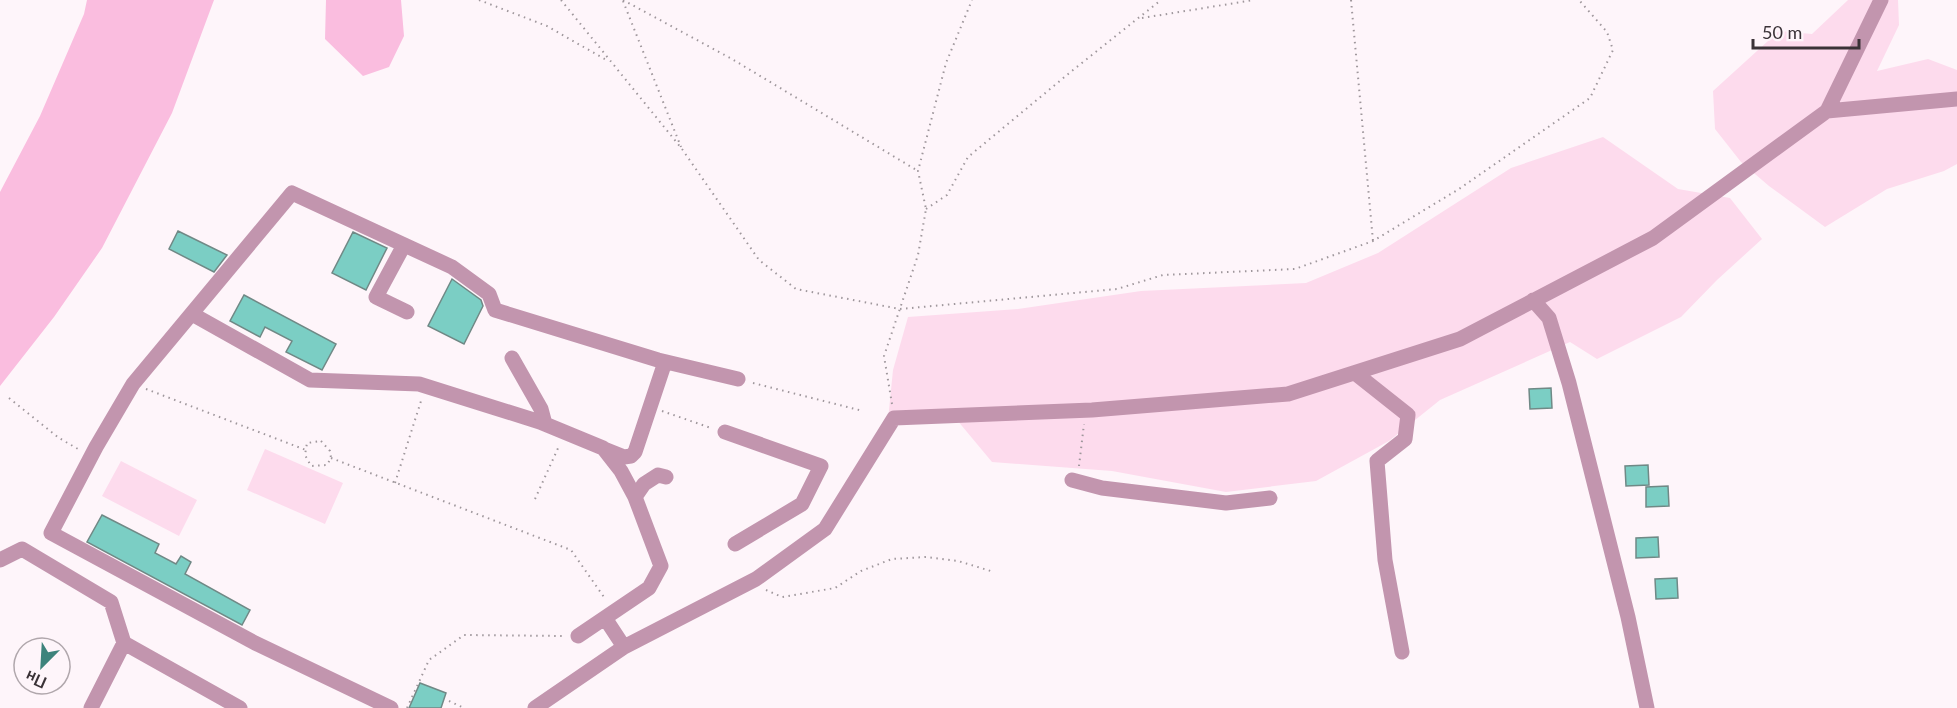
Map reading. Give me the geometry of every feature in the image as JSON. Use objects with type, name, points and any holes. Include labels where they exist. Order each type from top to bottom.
[{"type":"street","points":[[535,708],[624,647],[756,579],[825,529],[894,418],[1086,411],[1288,394],[1460,339],[1653,238],[1827,111],[1881,0]]},
{"type":"street","points":[[1827,111],[1957,99]]},
{"type":"street","points":[[391,708],[255,643],[51,533],[91,456],[133,384],[292,193],[452,267],[489,294],[495,310],[665,362],[738,379]]},
{"type":"street","points":[[404,245],[376,297],[406,312]]},
{"type":"street","points":[[1533,300],[1549,318],[1569,383],[1628,617],[1647,708]]},
{"type":"street","points":[[192,314],[310,380],[419,384],[545,424],[624,457],[631,456],[635,452],[665,362]]},
{"type":"street","points":[[512,358],[541,409],[545,424]]},
{"type":"street","points":[[1355,373],[1408,415],[1405,439],[1377,461],[1385,560],[1402,652]]},
{"type":"street","points":[[725,432],[821,466],[802,504],[735,544]]},
{"type":"street","points":[[578,636],[650,588],[661,566],[635,497],[621,471],[603,448]]},
{"type":"street","points":[[635,497],[644,484],[658,475],[666,477]]},
{"type":"street","points":[[1077,482],[1102,488],[1226,503],[1269,498]]},
{"type":"street","points":[[0,560],[22,549],[111,602],[124,644],[240,708]]},
{"type":"street","points":[[610,615],[624,647]]},
{"type":"street","points":[[91,708],[124,644]]},
{"type":"path","points":[[479,0],[547,26],[610,62]]},
{"type":"path","points":[[561,0],[682,149],[759,260],[796,289],[900,309],[1117,289],[1163,275],[1295,269],[1373,241],[1459,189],[1590,98],[1613,50],[1607,32],[1579,0]]},
{"type":"path","points":[[623,0],[682,149]]},
{"type":"path","points":[[623,0],[732,59],[918,171]]},
{"type":"path","points":[[894,418],[884,356],[918,255],[926,209],[918,171],[946,63],[972,0]]},
{"type":"path","points":[[926,209],[947,195],[968,157],[1161,0]]},
{"type":"path","points":[[1139,19],[1254,0]]},
{"type":"path","points":[[1351,0],[1373,241]]},
{"type":"path","points":[[738,379],[863,411]]},
{"type":"path","points":[[133,384],[306,450]]},
{"type":"path","points":[[395,483],[423,396],[419,384]]},
{"type":"path","points":[[9,398],[59,438],[91,456]]},
{"type":"path","points":[[650,407],[725,432]]},
{"type":"path","points":[[1077,482],[1086,411]]},
{"type":"path","points":[[535,499],[565,432]]},
{"type":"path","points":[[321,441],[330,451],[331,458],[327,465],[311,466],[305,455],[307,443],[321,441]]},
{"type":"path","points":[[331,458],[571,550],[610,615]]},
{"type":"path","points":[[756,579],[766,589],[782,597],[835,588],[861,572],[892,559],[926,557],[958,561],[994,572]]},
{"type":"path","points":[[406,708],[429,660],[464,636],[578,636]]},
{"type":"path","points":[[448,701],[465,708]]},
{"type":"shaded area","points":[[87,0],[214,0],[172,113],[102,248],[54,317],[0,386],[0,192],[40,116],[84,14]]},
{"type":"shaded area","points":[[326,0],[401,0],[404,36],[389,67],[363,76],[325,39]]},
{"type":"shaded area","points":[[1848,0],[1898,0],[1899,25],[1877,71],[1928,59],[1957,70],[1957,164],[1944,171],[1887,189],[1825,227],[1769,186],[1741,162],[1715,129],[1713,91],[1779,31],[1812,34]]},
{"type":"shaded area","points":[[1603,137],[1678,189],[1730,198],[1762,239],[1681,317],[1597,359],[1570,342],[1440,400],[1389,441],[1316,481],[1226,492],[1112,471],[992,462],[957,420],[888,420],[893,370],[908,317],[1018,309],[1141,291],[1306,283],[1378,253],[1511,168]]},
{"type":"shaded area","points":[[265,449],[343,483],[325,524],[247,490]]},
{"type":"shaded area","points":[[121,461],[197,500],[179,536],[102,496]]},
{"type":"building","points":[[178,231],[227,255],[214,272],[169,249]]},
{"type":"building","points":[[353,232],[387,248],[366,290],[332,273]]},
{"type":"building","points":[[452,279],[481,300],[483,306],[464,344],[428,326]]},
{"type":"building","points":[[244,295],[336,344],[322,370],[286,352],[292,341],[265,327],[260,337],[230,321]]},
{"type":"building","points":[[1551,388],[1552,408],[1530,409],[1529,389]]},
{"type":"building","points":[[1648,465],[1649,485],[1626,486],[1625,466]]},
{"type":"building","points":[[1668,486],[1669,506],[1646,507],[1646,487]]},
{"type":"building","points":[[102,515],[159,544],[155,553],[176,564],[181,556],[191,562],[185,574],[250,610],[242,625],[87,542]]},
{"type":"building","points":[[1658,537],[1659,557],[1636,558],[1636,538]]},
{"type":"building","points":[[1677,578],[1678,598],[1656,599],[1655,579]]},
{"type":"building","points":[[420,683],[446,693],[441,708],[409,708]]}]
